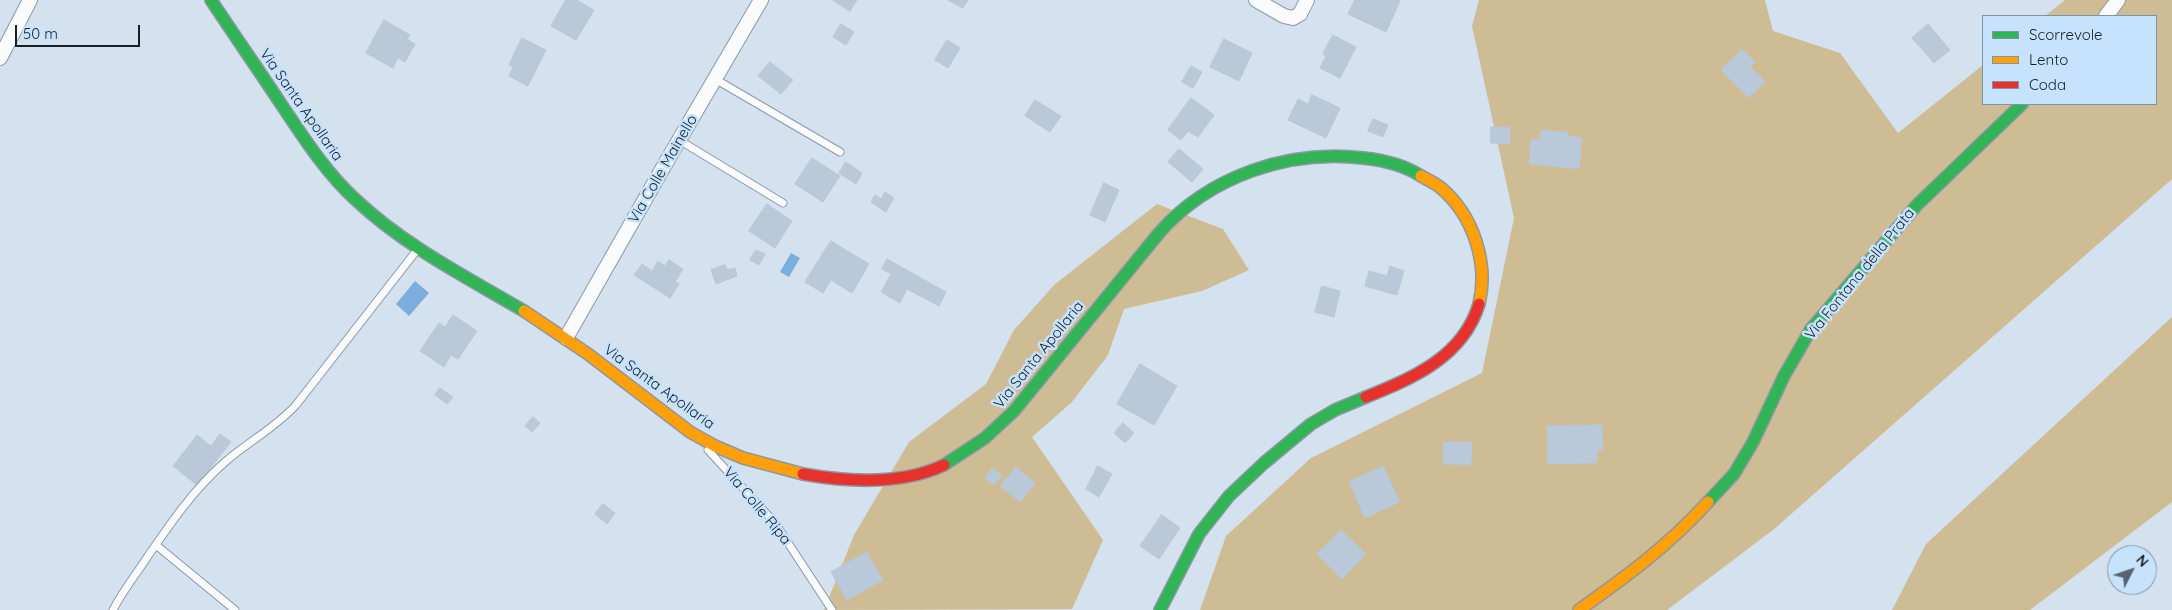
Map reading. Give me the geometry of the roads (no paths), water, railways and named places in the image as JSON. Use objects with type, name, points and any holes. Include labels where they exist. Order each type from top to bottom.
[{"type":"street","points":[[0,58],[30,0]]},
{"type":"street","name":"Via Santa Apollaria","points":[[211,0],[320,162],[359,203],[418,248],[566,338],[690,432],[726,452],[798,473],[858,479],[893,478],[922,474],[953,460],[980,443],[1004,422],[1030,394],[1148,246],[1178,213],[1208,191],[1237,176],[1269,164],[1306,158],[1342,156],[1376,159],[1407,168],[1435,182],[1452,197],[1466,216],[1479,252],[1483,282],[1480,300],[1474,317],[1464,335],[1432,367],[1404,382],[1354,402],[1315,422],[1266,461],[1234,491],[1201,531],[1160,610]]},
{"type":"street","name":"Via Colle Mainello","points":[[566,338],[761,0]]},
{"type":"street","points":[[1256,0],[1284,16],[1293,18],[1300,14],[1306,0]]},
{"type":"street","points":[[2107,15],[2118,0]]},
{"type":"street","name":"Via Fontana della Prata","points":[[1579,610],[1640,567],[1687,525],[1734,474],[1784,376],[1812,329],[1917,205],[2021,105]]},
{"type":"lane","points":[[715,79],[840,152]]},
{"type":"lane","points":[[679,140],[783,204]]},
{"type":"lane","points":[[113,610],[184,503],[209,476],[242,448],[282,421],[296,406],[418,248]]},
{"type":"lane","name":"Via Colle Ripa","points":[[690,432],[775,523],[832,610]]},
{"type":"lane","points":[[156,545],[235,610]]},
{"type":"water","points":[[791,253],[800,258],[789,277],[780,272]]},
{"type":"water","points":[[415,281],[429,293],[409,316],[396,304]]}]
